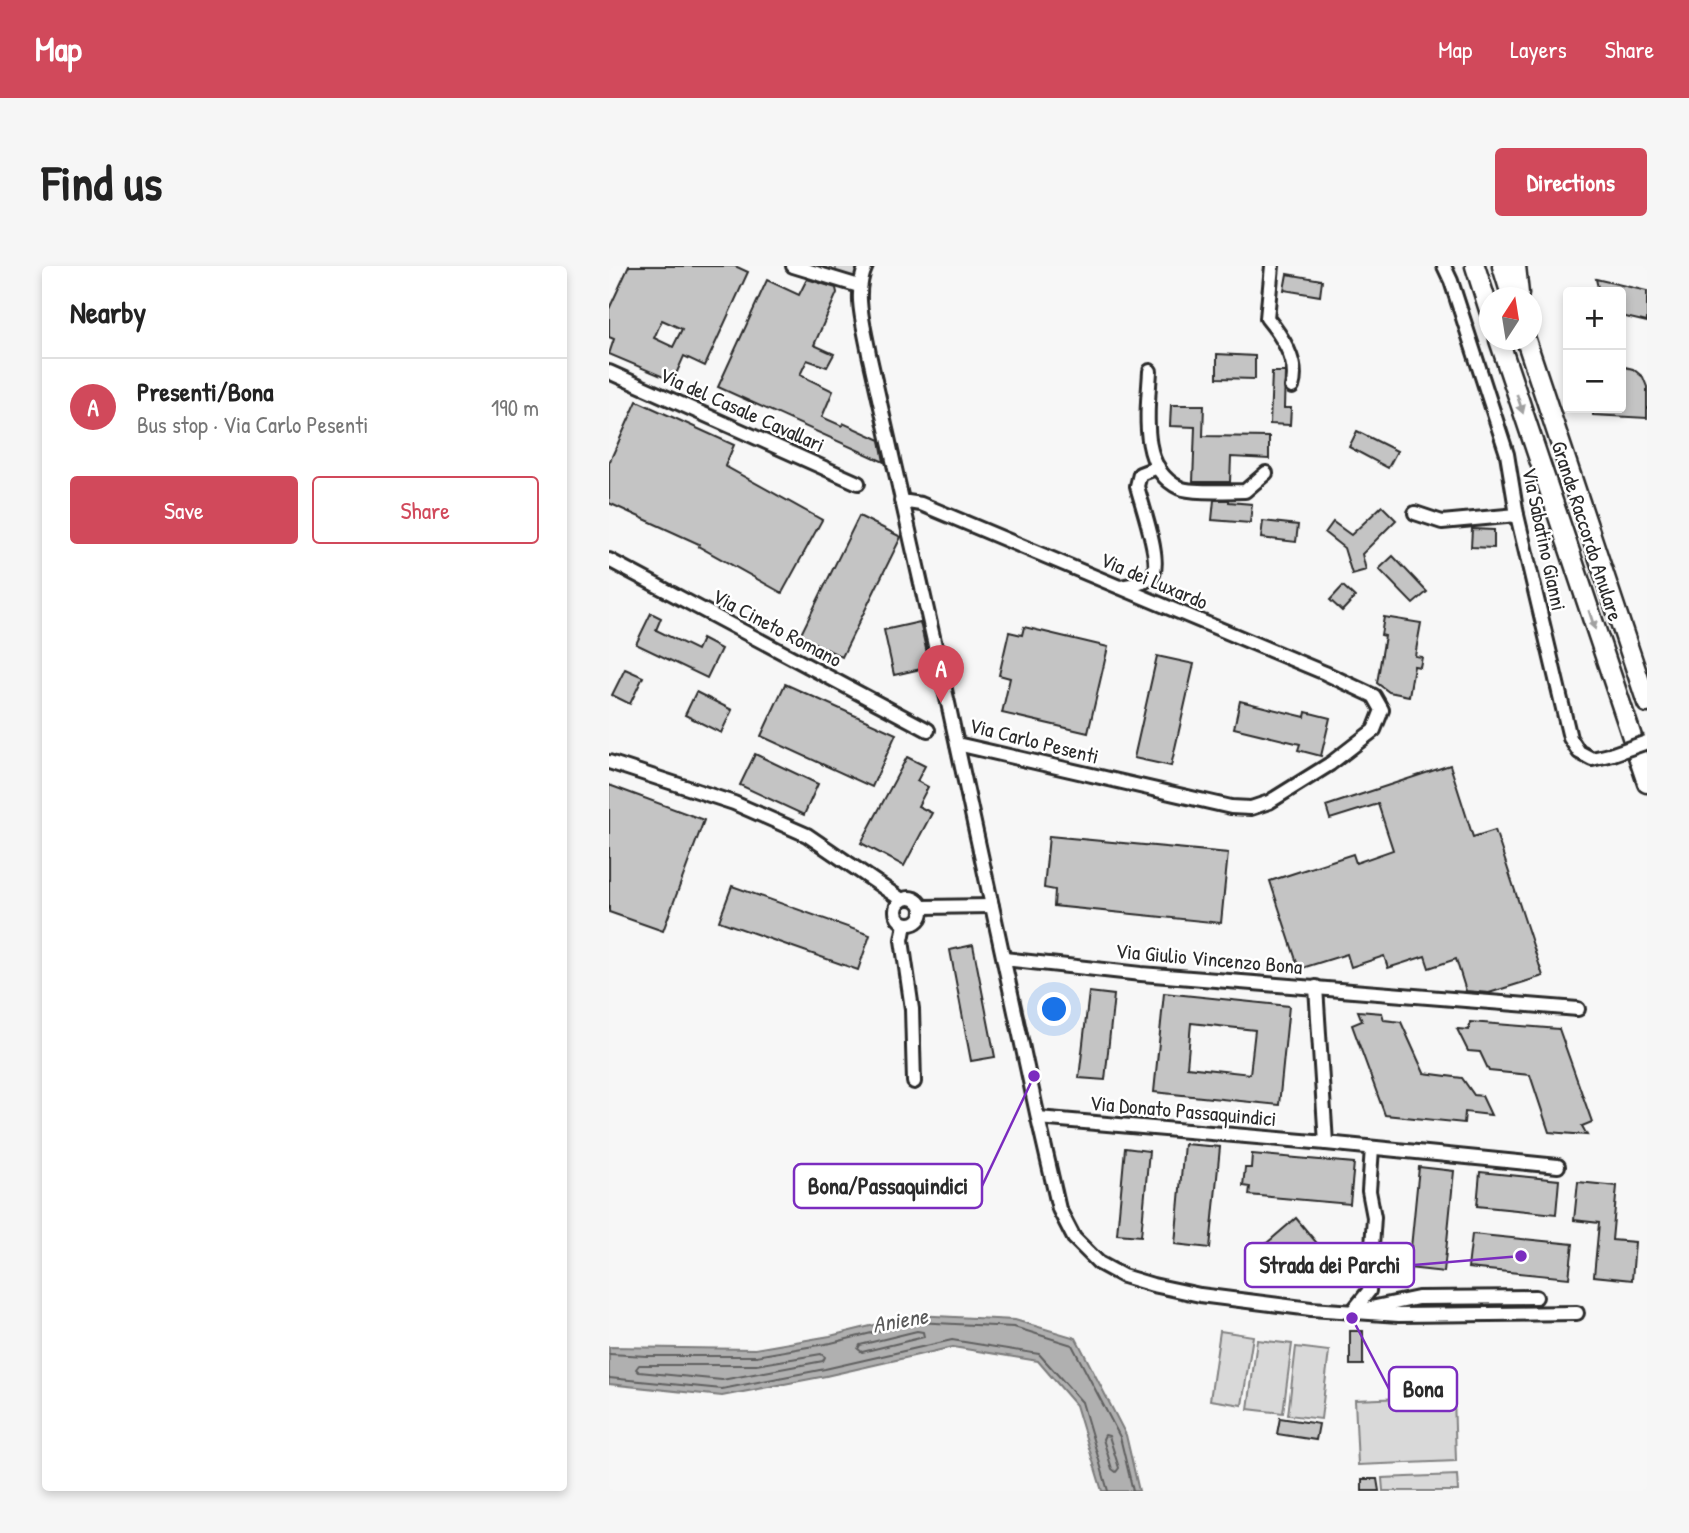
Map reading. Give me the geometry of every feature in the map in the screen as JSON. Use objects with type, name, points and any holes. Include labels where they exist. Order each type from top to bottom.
[{"type":"highway","points":[[1475,266],[1482,287]]},
{"type":"highway","points":[[1502,266],[1509,287]]},
{"type":"highway","points":[[1517,266],[1519,287]]},
{"type":"highway","name":"Grande Raccordo Anulare","points":[[1502,350],[1639,745],[1647,783]]},
{"type":"highway","name":"Grande Raccordo Anulare","points":[[1530,350],[1647,703]]},
{"type":"street","points":[[793,266],[859,286]]},
{"type":"street","name":"Via Carlo Pesenti","points":[[866,266],[858,296],[869,354],[957,744],[1231,807],[1251,808],[1269,802],[1349,750],[1377,727],[1382,710]]},
{"type":"street","points":[[1272,266],[1266,318],[1283,338],[1295,377],[1292,387]]},
{"type":"street","name":"Via Sabatino Gianni","points":[[1444,266],[1507,454],[1517,516],[1570,738],[1579,752],[1592,760],[1639,745]]},
{"type":"street","points":[[1150,371],[1148,424],[1153,459],[1164,477],[1182,490],[1245,491],[1266,473]]},
{"type":"street","name":"Via del Casale Cavallari","points":[[609,372],[859,483]]},
{"type":"street","points":[[1119,587],[1143,582],[1156,572],[1157,559],[1137,486],[1140,474],[1158,467]]},
{"type":"street","name":"Via dei Luxardo","points":[[901,501],[921,504],[1360,688],[1377,699],[1382,710]]},
{"type":"street","points":[[1415,513],[1442,522],[1517,516]]},
{"type":"street","name":"Via Cineto Romano","points":[[609,560],[928,730]]},
{"type":"street","points":[[957,744],[1038,1118],[1062,1216],[1074,1238],[1099,1263],[1137,1281],[1200,1295],[1352,1312],[1399,1315],[1577,1313]]},
{"type":"street","points":[[609,762],[734,803],[818,841],[857,871],[902,900]]},
{"type":"street","points":[[922,907],[920,919],[913,924],[905,923],[896,915],[897,906],[902,900],[914,898],[922,907],[992,906]]},
{"type":"street","points":[[905,923],[902,940],[912,1009],[914,1082]]},
{"type":"street","name":"Via Giulio Vincenzo Bona","points":[[1004,959],[1141,974],[1316,987],[1326,1143]]},
{"type":"street","points":[[1316,987],[1578,1009]]},
{"type":"street","name":"Via Donato Passaquindici","points":[[1038,1118],[1326,1143]]},
{"type":"street","points":[[1326,1143],[1558,1167]]},
{"type":"street","points":[[1352,1312],[1369,1291],[1374,1217],[1369,1191],[1372,1148]]},
{"type":"street","points":[[1352,1312],[1418,1298],[1536,1297]]},
{"type":"shaded area","points":[[836,266],[857,266],[854,278],[836,273]]},
{"type":"shaded area","points":[[1220,1331],[1253,1336],[1242,1405],[1210,1400]]},
{"type":"shaded area","points":[[1257,1340],[1292,1344],[1283,1413],[1248,1409]]},
{"type":"shaded area","points":[[1296,1347],[1329,1351],[1321,1419],[1288,1415]]},
{"type":"shaded area","points":[[1454,1396],[1456,1461],[1358,1465],[1355,1400]]},
{"type":"shaded area","points":[[1457,1475],[1458,1491],[1383,1491],[1382,1478]]},
{"type":"water","name":"Aniene","points":[[915,1315],[1015,1320],[1076,1338],[1126,1435],[1139,1491],[1102,1491],[1076,1405],[1038,1361],[953,1347],[722,1396],[609,1384],[609,1347],[755,1349],[830,1336]]},
{"type":"building","points":[[629,266],[735,266],[748,272],[705,366],[684,356],[673,381],[609,354],[614,339],[609,337],[609,309]],"holes":[[[662,320],[682,329],[673,347],[654,338]]]},
{"type":"building","points":[[1287,274],[1322,280],[1320,296],[1284,290]]},
{"type":"building","points":[[807,279],[836,288],[837,293],[814,345],[834,354],[827,367],[807,360],[800,375],[833,391],[822,417],[842,426],[843,423],[880,440],[884,462],[718,387],[767,280],[799,295]]},
{"type":"building","points":[[1596,279],[1647,291],[1647,322],[1626,317],[1626,287],[1598,287]]},
{"type":"building","points":[[1217,354],[1255,356],[1255,379],[1217,378]]},
{"type":"building","points":[[1626,367],[1643,377],[1647,387],[1647,418],[1593,415],[1626,413]]},
{"type":"building","points":[[1272,372],[1285,372],[1284,408],[1291,408],[1290,425],[1270,424]]},
{"type":"building","points":[[637,401],[734,445],[725,466],[822,520],[782,593],[698,546],[699,544],[609,503],[609,463]]},
{"type":"building","points":[[1171,405],[1204,405],[1203,436],[1269,437],[1269,459],[1231,457],[1230,482],[1193,482],[1195,427],[1170,426]]},
{"type":"building","points":[[1357,431],[1397,451],[1388,468],[1349,447]]},
{"type":"building","points":[[1214,500],[1252,504],[1250,523],[1212,520]]},
{"type":"building","points":[[1382,506],[1396,520],[1362,554],[1366,570],[1352,574],[1344,548],[1325,533],[1333,522],[1351,535]]},
{"type":"building","points":[[859,516],[901,537],[842,657],[800,636]]},
{"type":"building","points":[[1263,521],[1298,525],[1296,542],[1261,538]]},
{"type":"building","points":[[1472,529],[1494,530],[1494,548],[1471,547]]},
{"type":"building","points":[[1393,556],[1427,592],[1413,604],[1379,569]]},
{"type":"building","points":[[1343,586],[1355,597],[1342,611],[1330,600]]},
{"type":"building","points":[[651,613],[661,618],[656,630],[697,650],[702,639],[721,649],[707,678],[636,644]]},
{"type":"building","points":[[1384,617],[1421,623],[1415,656],[1422,657],[1420,667],[1414,666],[1409,696],[1389,692],[1377,683],[1385,636],[1381,635]]},
{"type":"building","points":[[920,622],[930,667],[894,675],[884,630]]},
{"type":"building","points":[[1024,627],[1108,647],[1088,733],[1002,713],[1010,678],[999,675],[1009,632],[1022,635]]},
{"type":"building","points":[[1157,656],[1194,664],[1171,766],[1134,758]]},
{"type":"building","points":[[625,669],[643,677],[630,704],[612,695]]},
{"type":"building","points":[[785,684],[896,734],[872,787],[761,736]]},
{"type":"building","points":[[696,692],[732,710],[721,733],[685,715]]},
{"type":"building","points":[[1240,701],[1305,717],[1306,712],[1330,718],[1321,756],[1298,750],[1300,744],[1234,728]]},
{"type":"building","points":[[755,754],[818,784],[804,815],[740,785]]},
{"type":"building","points":[[907,757],[925,766],[917,781],[928,787],[918,806],[932,813],[904,866],[861,843]]},
{"type":"building","points":[[1450,765],[1473,837],[1495,830],[1543,976],[1489,993],[1466,991],[1456,959],[1429,968],[1425,956],[1388,968],[1384,956],[1351,967],[1347,954],[1299,969],[1270,881],[1353,854],[1356,863],[1393,850],[1378,804],[1330,819],[1326,806]]},
{"type":"building","points":[[609,785],[704,820],[663,931],[609,912]]},
{"type":"building","points":[[1049,836],[1228,853],[1221,923],[1054,906],[1055,890],[1044,888]]},
{"type":"building","points":[[732,886],[870,935],[858,970],[719,921]]},
{"type":"building","points":[[973,945],[995,1057],[971,1061],[950,950]]},
{"type":"building","points":[[1089,992],[1114,995],[1105,1080],[1079,1078]]},
{"type":"building","points":[[1164,993],[1289,1006],[1279,1105],[1154,1092]],"holes":[[[1191,1023],[1255,1030],[1250,1074],[1187,1067]]]},
{"type":"building","points":[[1358,1011],[1382,1013],[1384,1020],[1401,1022],[1424,1073],[1462,1078],[1474,1095],[1482,1096],[1491,1115],[1465,1112],[1464,1123],[1385,1115],[1352,1025],[1362,1021]]},
{"type":"building","points":[[1470,1022],[1559,1029],[1592,1122],[1582,1126],[1587,1135],[1549,1132],[1530,1075],[1489,1071],[1480,1052],[1468,1051],[1457,1029],[1469,1030]]},
{"type":"building","points":[[1184,1144],[1220,1147],[1210,1248],[1175,1244]]},
{"type":"building","points":[[1125,1148],[1149,1151],[1141,1236],[1117,1234]]},
{"type":"building","points":[[1252,1154],[1354,1163],[1350,1204],[1249,1195],[1250,1187],[1243,1186],[1245,1168],[1251,1168]]},
{"type":"building","points":[[1419,1167],[1454,1171],[1444,1272],[1409,1268]]},
{"type":"building","points":[[1480,1172],[1559,1180],[1556,1214],[1477,1206]]},
{"type":"building","points":[[1578,1182],[1617,1186],[1612,1240],[1635,1242],[1632,1280],[1594,1276],[1599,1223],[1574,1220]]},
{"type":"building","points":[[1296,1218],[1321,1248],[1291,1273],[1267,1243]]},
{"type":"building","points":[[1472,1234],[1573,1244],[1569,1278],[1468,1268]]},
{"type":"building","points":[[1350,1331],[1363,1331],[1363,1365],[1350,1365]]},
{"type":"building","points":[[1280,1418],[1319,1424],[1316,1440],[1277,1434]]},
{"type":"building","points":[[1362,1479],[1377,1479],[1379,1491],[1362,1491]]},
{"type":"place","name":"Presenti/Bona","points":[[941,703]]},
{"type":"place","name":"Bona/Passaquindici","points":[[1034,1076]]},
{"type":"place","name":"Strada dei Parchi","points":[[1521,1256]]},
{"type":"place","name":"Bona","points":[[1352,1318]]}]
